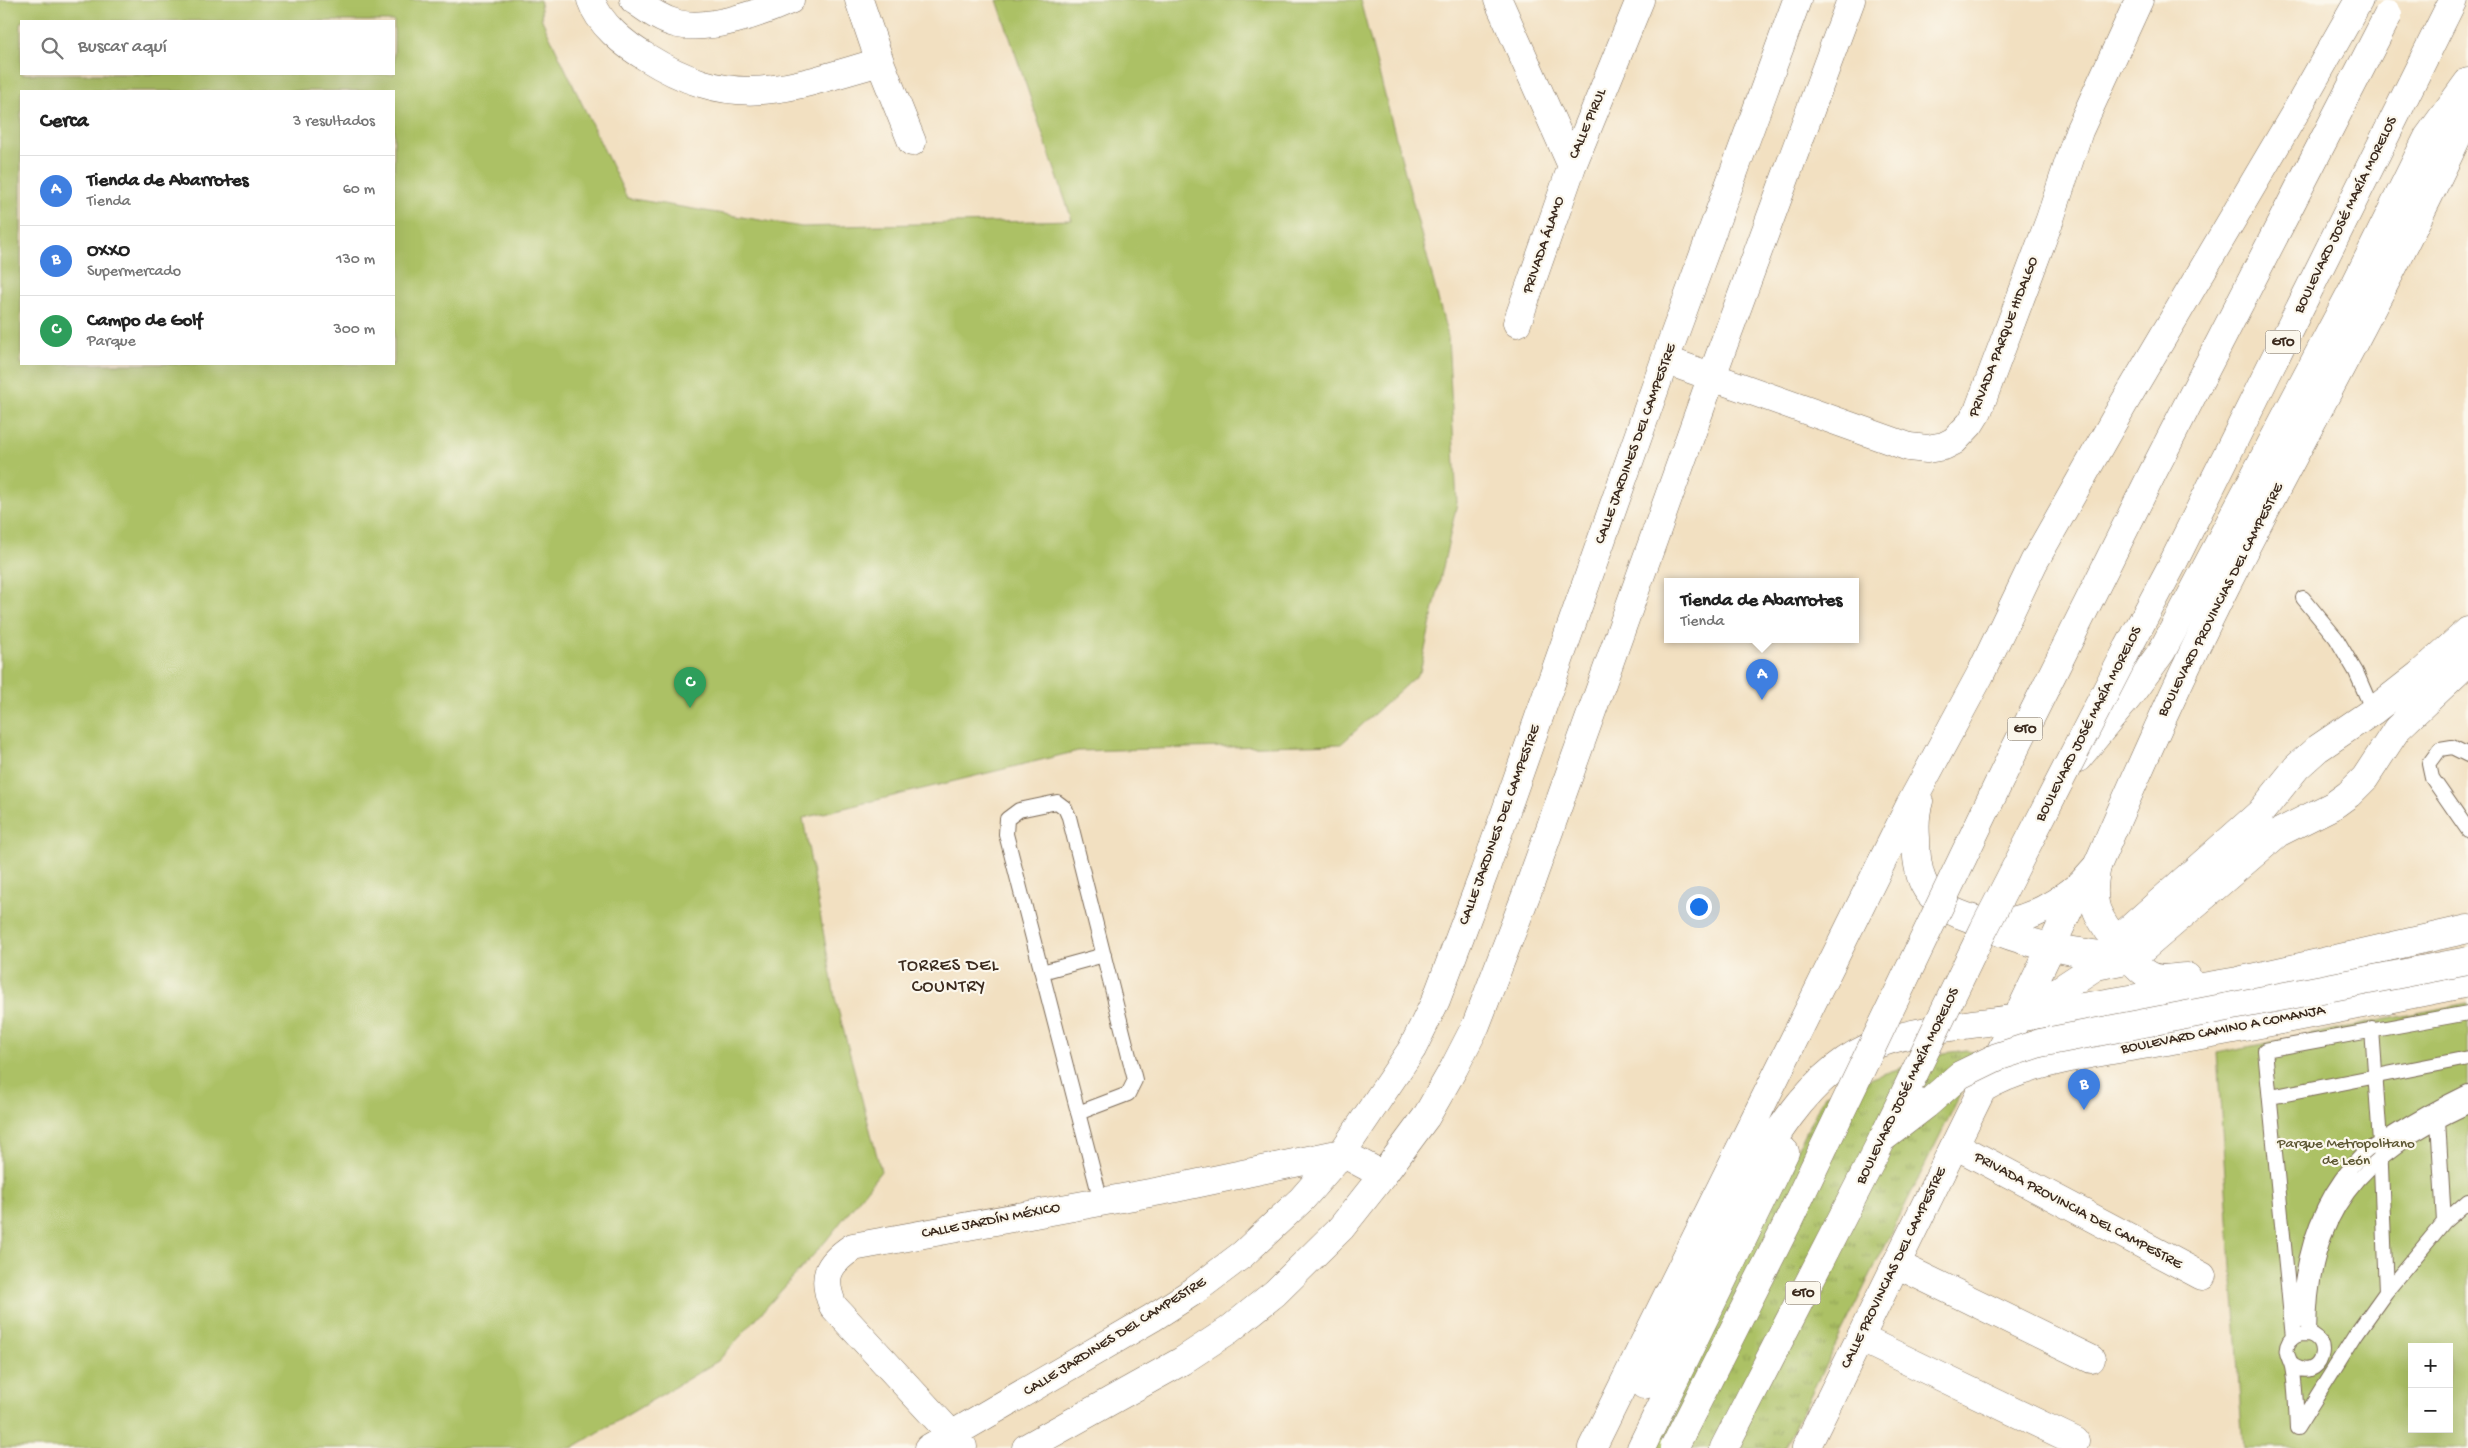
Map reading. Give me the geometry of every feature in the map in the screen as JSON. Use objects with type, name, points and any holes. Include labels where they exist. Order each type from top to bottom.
[{"type":"street","points":[[591,0],[602,19],[636,51],[671,72],[728,90],[796,87],[880,62]]},
{"type":"street","points":[[634,0],[662,18],[687,25],[722,22],[790,0]]},
{"type":"street","points":[[859,0],[880,62],[912,142]]},
{"type":"street","name":"CALLE PIRUL","points":[[1498,0],[1572,166]]},
{"type":"street","name":"CALLE PIRUL","points":[[1572,166],[1640,0]]},
{"type":"street","name":"CALLE JARDINES DEL CAMPESTRE","points":[[929,1448],[958,1442],[1194,1291],[1243,1254],[1302,1200],[1342,1153],[1412,1049],[1436,1000],[1484,873],[1665,360],[1797,0]]},
{"type":"street","points":[[1026,1448],[1182,1361],[1229,1330],[1276,1293],[1341,1228],[1426,1117],[1476,1025],[1528,890],[1712,376],[1851,0]]},
{"type":"street","name":"PRIVADA PARQUE HIDALGO","points":[[1665,360],[1909,447],[1927,449],[1944,446],[1954,441],[1970,424],[1985,395],[2050,219],[2079,131],[2139,0]]},
{"type":"street","points":[[1592,1448],[1910,805],[1980,676],[2034,562],[2124,402],[2295,113],[2359,0]]},
{"type":"street","name":"BOULEVARD JOSÉ MARÍA MORELOS","points":[[1724,1448],[1883,1138],[1984,929],[2171,566],[2453,0]]},
{"type":"street","name":"GTO","points":[[1674,1448],[1787,1224],[2010,760],[2136,505],[2392,8]]},
{"type":"street","points":[[2059,784],[2083,751],[2130,695],[2162,651],[2307,372],[2354,287],[2428,137],[2468,82]]},
{"type":"street","name":"BOULEVARD PROVINCIAS DEL CAMPESTRE","points":[[1982,1088],[2050,946],[2089,875],[2176,687],[2468,114]]},
{"type":"street","name":"PRIVADA ÁLAMO","points":[[1517,323],[1572,166]]},
{"type":"street","points":[[2112,955],[2260,813],[2297,767],[2317,749],[2363,718],[2419,675],[2468,631]]},
{"type":"street","points":[[2017,1018],[2112,955],[2278,833],[2334,805],[2349,794],[2365,778],[2397,728],[2468,662]]},
{"type":"street","points":[[2363,718],[2361,726],[2374,732],[2382,752]]},
{"type":"street","points":[[1930,771],[1916,811],[1918,873],[1926,891],[1944,908],[1970,918],[2002,934],[2050,946],[2112,955],[2150,976],[2167,980],[2183,977],[2238,981]]},
{"type":"street","points":[[2282,787],[2281,794],[2287,808],[2306,818]]},
{"type":"street","points":[[1970,918],[1999,923],[2017,919],[2052,904],[2089,875],[2096,909],[2112,955]]},
{"type":"street","points":[[1611,1448],[1745,1189],[1780,1128],[1818,1083],[1839,1065],[1878,1043],[1948,1028],[2238,981],[2468,929]]},
{"type":"street","points":[[1883,1138],[1926,1105],[1960,1075],[1998,1057],[2040,1043],[2468,961]]},
{"type":"street","name":"BOULEVARD CAMINO A COMANJA","points":[[1982,1088],[1996,1080],[2020,1072],[2086,1056],[2264,1024],[2468,983]]},
{"type":"street","points":[[1641,1448],[1723,1283],[1818,1083]]},
{"type":"street","name":"CALLE PROVINCIAS DEL CAMPESTRE","points":[[1806,1448],[1982,1088]]},
{"type":"street","name":"PRIVADA PROVINCIA DEL CAMPESTRE","points":[[1955,1145],[2202,1276]]},
{"type":"street","points":[[1342,1153],[1383,1175]]},
{"type":"street","name":"CALLE JARDÍN MÉXICO","points":[[958,1442],[833,1306],[827,1285],[828,1272],[833,1262],[853,1247],[1101,1202],[1261,1171],[1342,1153]]},
{"type":"street","points":[[1896,1264],[2090,1359]]},
{"type":"street","points":[[1860,1338],[2075,1441]]},
{"type":"lane","points":[[2303,598],[2336,638],[2356,672],[2363,718]]},
{"type":"lane","points":[[2468,755],[2452,747],[2440,749],[2429,764],[2432,778],[2468,830]]},
{"type":"lane","points":[[1078,1113],[1128,1094],[1135,1080],[1069,816],[1065,808],[1057,802],[1019,810],[1007,819],[1006,834],[1042,972],[1078,1113],[1101,1202]]},
{"type":"lane","points":[[1042,972],[1104,955]]},
{"type":"lane","points":[[2300,1336],[2265,1050],[2468,1013]]},
{"type":"lane","points":[[2372,1029],[2380,1142],[2386,1292]]},
{"type":"lane","points":[[2271,1097],[2468,1058]]},
{"type":"lane","points":[[2300,1336],[2300,1292],[2305,1264],[2326,1201],[2359,1158],[2380,1142],[2434,1108],[2468,1092]]},
{"type":"lane","points":[[2300,1336],[2319,1341],[2322,1352],[2318,1363],[2314,1367],[2302,1370],[2292,1365],[2288,1360],[2287,1348],[2300,1336],[2320,1252],[2334,1213],[2353,1184],[2380,1158],[2409,1136],[2468,1106]]},
{"type":"lane","points":[[2438,1120],[2444,1222]]},
{"type":"lane","points":[[2292,1365],[2297,1428],[2342,1356],[2386,1292],[2444,1222],[2468,1201]]},
{"type":"lane","points":[[2322,1352],[2342,1356]]},
{"type":"green space","points":[[0,0],[540,0],[542,20],[627,198],[802,227],[1072,220],[997,0],[1360,0],[1448,337],[1457,503],[1420,672],[1341,744],[1078,751],[803,818],[835,998],[881,1171],[825,1242],[718,1361],[572,1448],[0,1448]]},
{"type":"green space","name":"Parque Metropolitano de León","points":[[2468,1003],[2468,1448],[2243,1448],[2217,1053]]},
{"type":"green space","points":[[1967,1050],[1976,1052],[1977,1061],[1784,1448],[1649,1448],[1825,1094],[1944,1053]]},
{"type":"place","name":"Tienda de Abarrotes","points":[[1762,700]]},
{"type":"place","name":"Campo de Golf","points":[[690,708]]},
{"type":"place","name":"OXXO","points":[[2084,1110]]},
{"type":"district","name":"TORRES DEL COUNTRY","points":[[949,976]]}]
